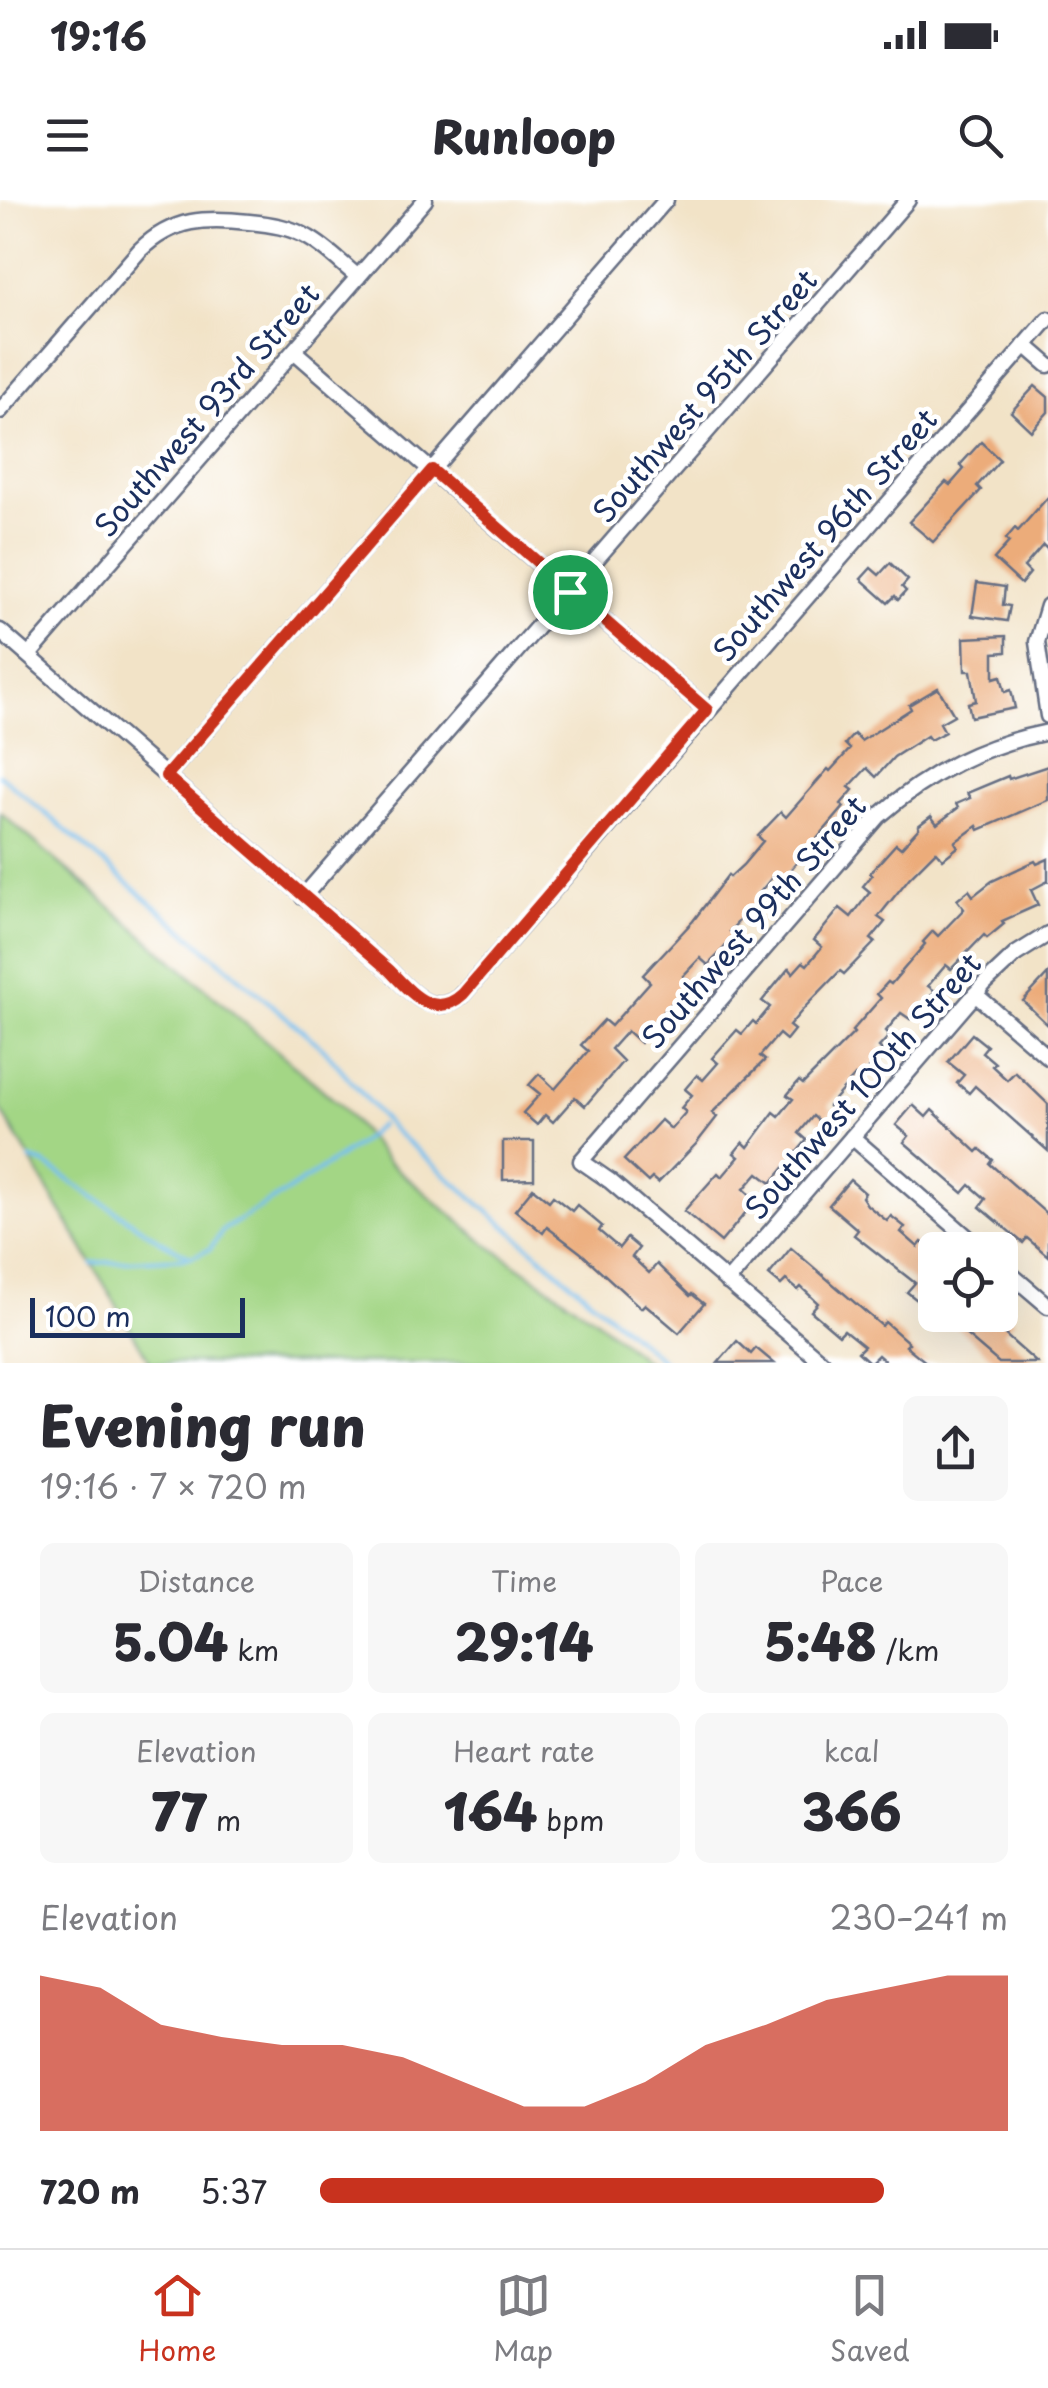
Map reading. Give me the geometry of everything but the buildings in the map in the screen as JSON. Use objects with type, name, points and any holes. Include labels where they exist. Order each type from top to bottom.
[{"type":"street","name":"Southwest 93rd Street","points":[[28,655],[425,200]]},
{"type":"street","points":[[166,776],[666,200]]},
{"type":"street","name":"Southwest 95th Street","points":[[303,897],[908,200]]},
{"type":"street","points":[[0,411],[140,250],[166,230],[185,222],[218,218],[285,228],[310,239],[358,278]]},
{"type":"street","name":"Southwest 96th Street","points":[[303,897],[420,1001],[440,1006],[463,994],[1048,318]]},
{"type":"street","points":[[1025,345],[1048,365]]},
{"type":"street","points":[[294,351],[707,710]]},
{"type":"street","points":[[1048,606],[1037,642],[1048,716]]},
{"type":"street","points":[[0,631],[303,897]]},
{"type":"street","name":"Southwest 99th Street","points":[[727,1282],[610,1181],[581,1161],[879,816],[922,781],[958,760],[1005,742],[1048,732]]},
{"type":"street","name":"Southwest 100th Street","points":[[727,1282],[975,994],[1016,954],[1048,934]]},
{"type":"street","points":[[975,994],[1048,1057]]},
{"type":"street","points":[[852,1137],[961,1232]]},
{"type":"street","points":[[1018,1280],[1048,1306]]},
{"type":"street","points":[[727,1282],[822,1363]]},
{"type":"green space","points":[[0,812],[340,1105],[387,1161],[485,1243],[596,1320],[648,1363],[145,1363],[149,1360],[0,1108]]},
{"type":"waterway","points":[[0,775],[324,1049],[391,1128],[665,1363]]},
{"type":"waterway","points":[[30,1159],[45,1164],[191,1257],[210,1249],[223,1230],[357,1145],[380,1125]]},
{"type":"waterway","points":[[92,1263],[187,1258]]},
{"type":"route","points":[[432,470],[570,592],[707,710],[456,1000],[440,1006],[420,1001],[166,776],[432,470]]}]
